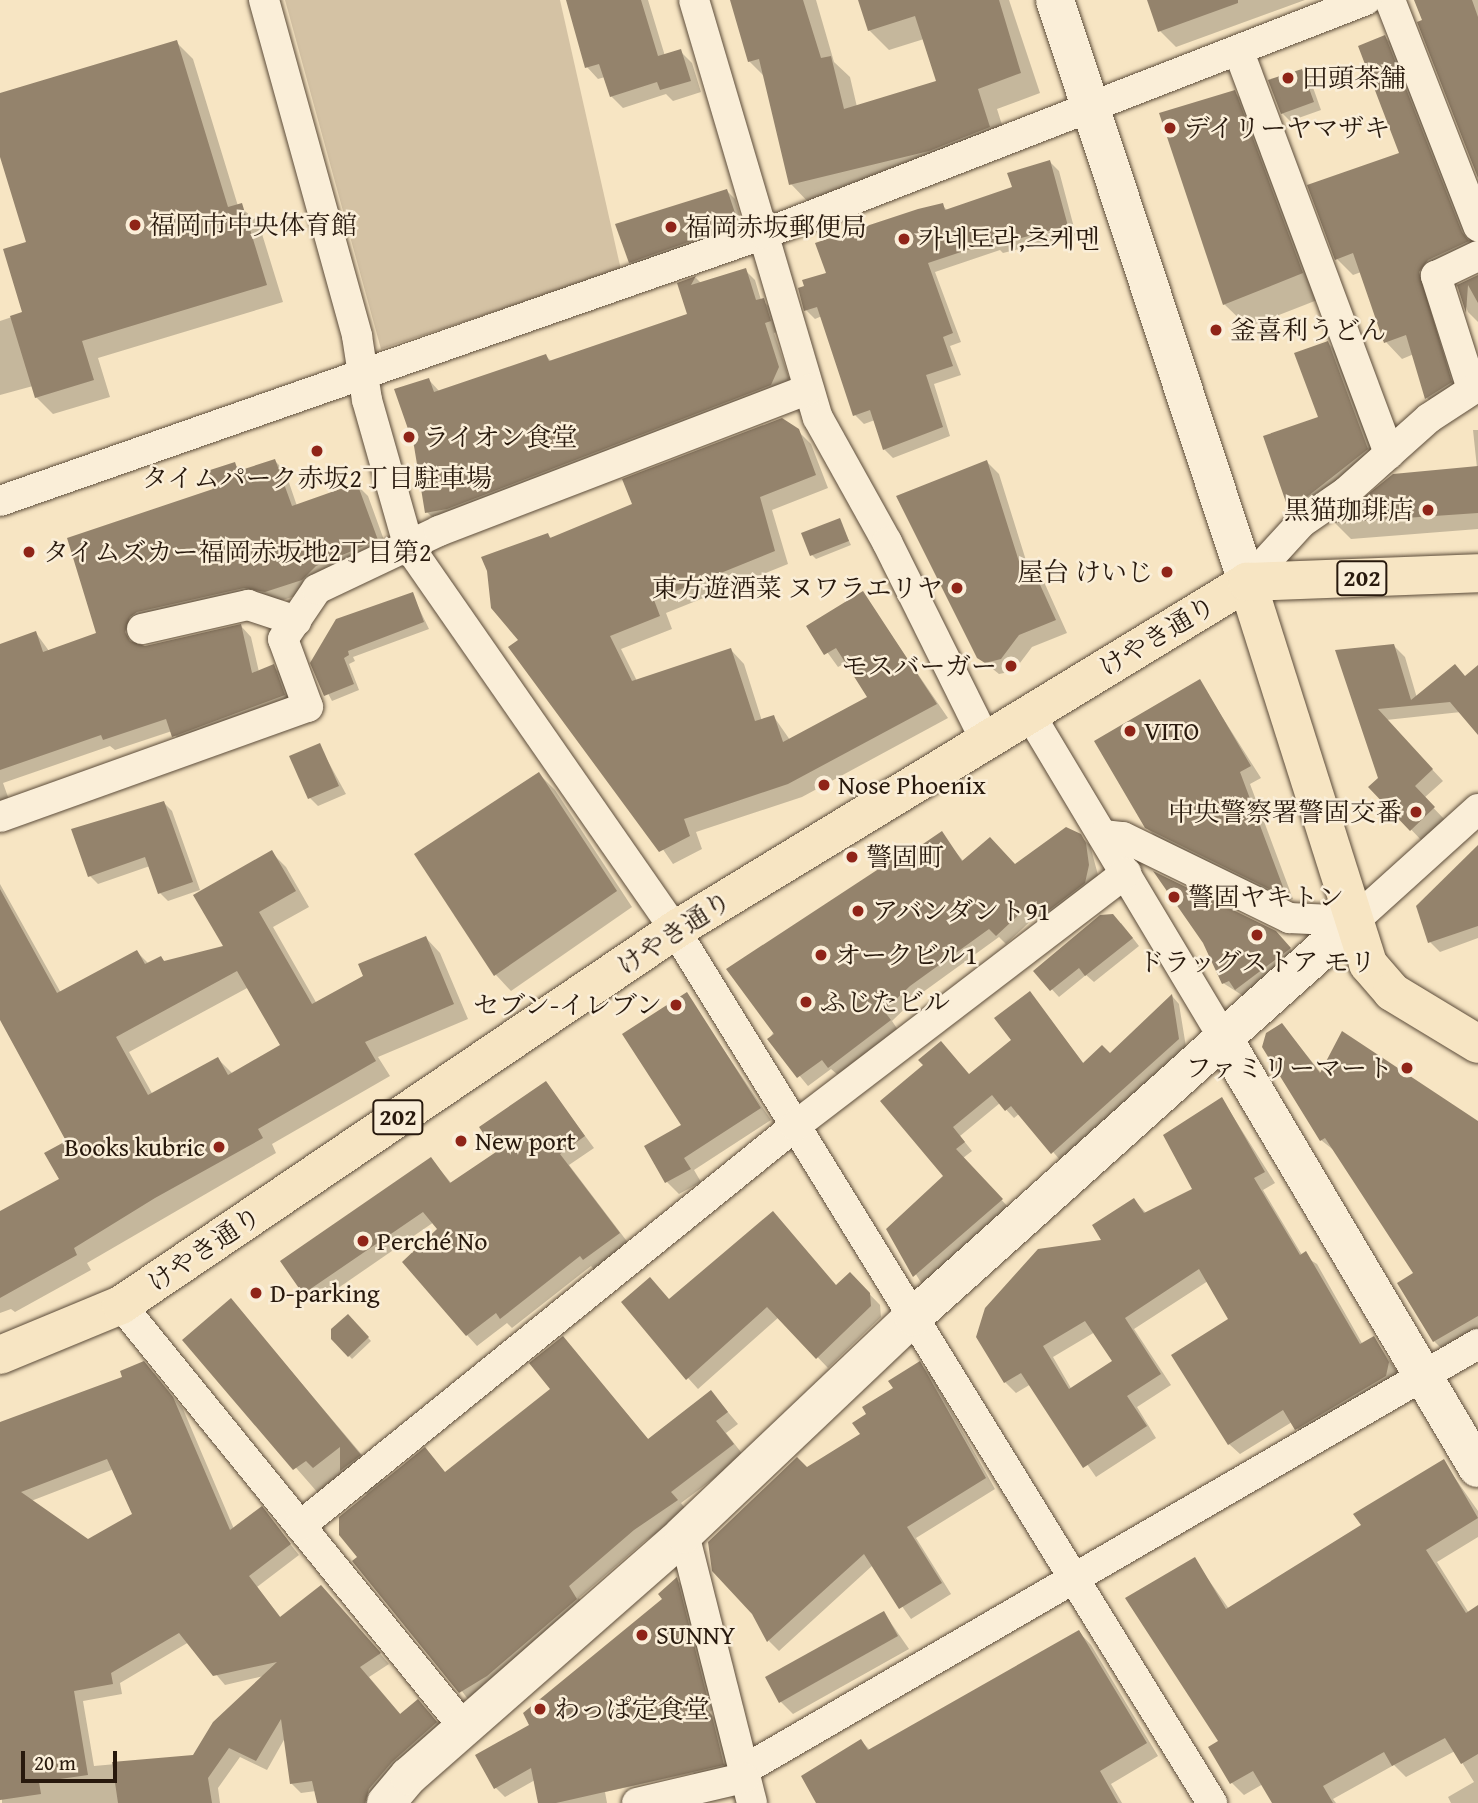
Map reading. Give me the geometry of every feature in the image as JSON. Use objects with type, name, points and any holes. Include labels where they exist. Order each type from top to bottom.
[{"type":"main road","name":"202","points":[[1247,582],[1478,573]]},
{"type":"main road","name":"けやき通り","points":[[0,1355],[121,1305],[675,930],[1247,582]]},
{"type":"main road","points":[[1247,582],[1368,964],[1392,992],[1478,1044]]},
{"type":"street","points":[[264,0],[357,336],[363,374],[410,547],[675,930],[1212,1803]]},
{"type":"street","points":[[694,0],[818,418],[887,542],[985,739]]},
{"type":"street","points":[[1055,0],[1247,582],[1301,523],[1389,454],[1429,418],[1475,387],[1436,276],[1478,256]]},
{"type":"street","points":[[0,501],[764,234],[1239,52],[1366,0]]},
{"type":"street","points":[[1390,0],[1478,226]]},
{"type":"street","points":[[1239,52],[1389,454]]},
{"type":"street","points":[[0,817],[308,707],[284,639],[317,589],[439,531],[809,389]]},
{"type":"street","points":[[142,629],[248,605],[296,621]]},
{"type":"street","points":[[1030,713],[1478,1468]]},
{"type":"street","points":[[386,1803],[409,1776],[466,1730],[684,1534],[913,1317],[1225,1041],[1478,809]]},
{"type":"street","points":[[1103,835],[1123,837],[1289,918],[1354,921]]},
{"type":"street","points":[[300,1526],[794,1126],[1126,873]]},
{"type":"street","points":[[121,1305],[466,1730]]},
{"type":"street","points":[[637,1803],[746,1784],[1076,1580],[1478,1344]]},
{"type":"street","points":[[684,1534],[746,1784]]},
{"type":"shaded area","points":[[285,0],[560,0],[621,270],[381,349]]},
{"type":"building","points":[[566,0],[641,0],[658,56],[681,49],[691,81],[660,90],[657,82],[610,97],[599,64],[585,68]]},
{"type":"building","points":[[730,0],[803,0],[821,58],[831,56],[844,109],[936,81],[915,16],[868,31],[858,0],[999,0],[1021,73],[978,89],[990,127],[929,151],[789,185],[759,59],[748,62]]},
{"type":"building","points":[[1147,0],[1238,0],[1238,3],[1158,32]]},
{"type":"building","points":[[1414,0],[1472,0],[1478,17],[1478,178],[1417,22],[1422,20]]},
{"type":"building","points":[[1385,35],[1462,232],[1469,241],[1428,260],[1419,272],[1452,382],[1425,399],[1406,335],[1384,343],[1353,253],[1335,260],[1307,185],[1399,153],[1358,46]]},
{"type":"building","name":"福岡市中央体育館","points":[[177,40],[228,207],[242,203],[267,285],[82,341],[94,380],[35,398],[10,316],[22,312],[3,249],[26,242],[0,157],[0,93]]},
{"type":"building","points":[[1302,69],[1314,102],[1281,114],[1268,80]]},
{"type":"building","points":[[1235,90],[1303,273],[1223,305],[1159,113]]},
{"type":"building","points":[[1050,160],[1068,226],[993,245],[991,242],[928,263],[953,333],[943,337],[953,366],[926,375],[943,427],[883,450],[870,410],[853,416],[817,307],[804,311],[798,288],[804,286],[802,280],[826,273],[815,243],[918,209],[943,203],[945,210],[1012,187],[1007,173]]},
{"type":"building","name":"福岡赤坂郵便局","points":[[727,189],[735,213],[725,229],[629,263],[615,224]]},
{"type":"building","points":[[746,268],[756,300],[764,298],[771,321],[765,323],[779,367],[771,385],[447,509],[425,513],[414,446],[394,389],[429,378],[434,392],[546,354],[549,361],[687,314],[677,283],[696,276],[691,285]]},
{"type":"building","points":[[1478,275],[1478,303],[1468,285],[1466,313],[1457,285]]},
{"type":"building","points":[[1328,341],[1368,449],[1289,511],[1263,436],[1318,417],[1294,353]]},
{"type":"building","points":[[782,418],[799,429],[816,475],[760,497],[775,551],[654,600],[660,616],[610,636],[632,681],[731,648],[755,721],[774,715],[783,742],[867,697],[836,648],[824,655],[806,626],[863,591],[937,704],[788,784],[684,819],[690,836],[659,852],[508,647],[518,640],[491,608],[487,571],[481,557],[548,533],[550,538],[632,504],[622,479]]},
{"type":"building","points":[[275,459],[292,506],[357,483],[378,540],[316,566],[302,580],[265,592],[244,588],[137,612],[130,617],[125,632],[130,641],[145,646],[241,624],[252,673],[274,664],[285,695],[172,737],[166,719],[103,740],[101,735],[0,770],[0,644],[36,631],[43,652],[96,633],[67,538],[213,489],[207,471],[235,462],[238,471]]},
{"type":"building","points":[[987,460],[1022,571],[1032,567],[1056,620],[1019,635],[1001,659],[985,663],[977,658],[896,496]]},
{"type":"building","points":[[1478,466],[1478,513],[1332,523],[1393,474]]},
{"type":"building","points":[[840,518],[849,541],[810,556],[801,533]]},
{"type":"building","points":[[413,592],[424,622],[348,651],[349,655],[344,658],[354,684],[324,696],[310,663],[336,619]]},
{"type":"building","points":[[1394,644],[1411,700],[1455,664],[1465,676],[1478,665],[1478,735],[1450,702],[1378,709],[1433,769],[1415,786],[1435,807],[1410,831],[1368,787],[1378,778],[1335,650]]},
{"type":"building","points":[[1200,679],[1251,766],[1240,772],[1283,887],[1273,891],[1145,828],[1094,741]]},
{"type":"building","points":[[320,743],[339,786],[308,799],[289,756]]},
{"type":"building","points":[[539,772],[617,891],[494,976],[414,854]]},
{"type":"building","points":[[164,801],[193,882],[158,894],[145,857],[88,877],[71,829]]},
{"type":"building","points":[[1066,827],[1081,834],[1086,843],[1089,865],[1085,883],[1039,918],[1028,906],[996,936],[989,929],[910,986],[884,1011],[891,1020],[828,1068],[822,1060],[797,1078],[767,1039],[774,1034],[726,969],[877,870],[874,865],[896,851],[901,859],[942,831],[962,861],[990,837],[1015,864]]},
{"type":"building","points":[[1478,845],[1478,926],[1428,943],[1416,906]]},
{"type":"building","points":[[272,850],[296,891],[259,912],[312,1004],[363,976],[358,964],[426,936],[454,1004],[365,1042],[376,1061],[258,1129],[263,1138],[155,1198],[74,1248],[77,1255],[0,1298],[0,1211],[59,1179],[44,1153],[66,1141],[0,1020],[0,889],[57,993],[137,950],[145,964],[161,956],[164,961],[223,946],[193,895]],"holes":[[[237,971],[280,1045],[228,1075],[218,1057],[148,1095],[116,1037]]]},
{"type":"building","points":[[1153,871],[1276,931],[1291,948],[1235,990],[1229,981],[1222,984],[1203,943]]},
{"type":"building","points":[[1113,914],[1133,938],[1085,976],[1079,968],[1050,991],[1033,971],[1100,915]]},
{"type":"building","points":[[1030,991],[1083,1063],[1102,1045],[1110,1053],[1172,994],[1179,1039],[1051,1154],[1011,1106],[1005,1111],[992,1095],[953,1127],[965,1142],[956,1149],[1003,1199],[913,1277],[886,1229],[943,1176],[880,1101],[923,1065],[918,1060],[941,1041],[969,1074],[1011,1040],[994,1018]]},
{"type":"building","points":[[687,992],[761,1108],[684,1158],[691,1169],[665,1183],[644,1146],[681,1125],[622,1034]]},
{"type":"building","points":[[1282,1023],[1320,1073],[1342,1031],[1478,1121],[1478,1316],[1433,1342],[1397,1283],[1413,1273],[1325,1138],[1320,1141],[1262,1047],[1266,1033]]},
{"type":"building","points":[[546,1081],[585,1136],[560,1154],[620,1233],[583,1260],[580,1256],[500,1319],[496,1313],[466,1336],[402,1262],[437,1229],[423,1212],[303,1294],[280,1261],[431,1157],[450,1183],[496,1152],[479,1127]]},
{"type":"building","points":[[1222,1097],[1265,1172],[1254,1178],[1300,1255],[1306,1251],[1360,1344],[1374,1336],[1389,1362],[1386,1376],[1295,1430],[1283,1410],[1228,1445],[1171,1355],[1228,1319],[1199,1269],[1125,1318],[1161,1374],[1127,1396],[1147,1426],[1083,1468],[1021,1373],[1004,1383],[976,1337],[985,1308],[1038,1249],[1101,1240],[1092,1225],[1134,1198],[1144,1213],[1192,1189],[1163,1135]],"holes":[[[1085,1321],[1112,1361],[1069,1389],[1043,1346]]]},
{"type":"building","points":[[773,1211],[836,1285],[850,1272],[870,1293],[871,1306],[816,1359],[767,1307],[686,1380],[621,1302],[650,1277],[669,1299]]},
{"type":"building","points":[[231,1298],[361,1455],[340,1471],[340,1447],[313,1468],[306,1461],[293,1470],[182,1340]]},
{"type":"building","points":[[348,1314],[369,1337],[348,1357],[331,1339],[331,1329]]},
{"type":"building","points":[[563,1336],[648,1439],[711,1390],[728,1412],[716,1421],[734,1444],[671,1492],[678,1500],[634,1530],[569,1586],[577,1599],[487,1676],[459,1693],[352,1561],[357,1557],[339,1535],[339,1517],[425,1447],[445,1472],[550,1389],[529,1363]]},
{"type":"building","points":[[144,1361],[173,1397],[230,1530],[262,1506],[291,1544],[249,1576],[280,1617],[321,1585],[381,1653],[360,1667],[400,1714],[418,1699],[437,1722],[392,1762],[369,1789],[365,1803],[317,1803],[312,1781],[290,1784],[281,1719],[256,1761],[229,1748],[208,1778],[212,1803],[118,1803],[112,1762],[193,1755],[213,1722],[277,1662],[213,1676],[179,1633],[111,1673],[113,1684],[74,1691],[88,1775],[39,1782],[41,1794],[0,1800],[0,1422],[122,1377],[120,1371]],"holes":[[[107,1459],[132,1514],[88,1539],[21,1492]]]},
{"type":"building","points":[[920,1361],[986,1478],[907,1527],[942,1583],[899,1609],[864,1554],[767,1642],[752,1614],[712,1571],[708,1542],[797,1457],[807,1467],[860,1434],[852,1423],[866,1414],[862,1407],[893,1388],[888,1381]]},
{"type":"building","points":[[1444,1459],[1478,1518],[1426,1550],[1466,1613],[1478,1605],[1478,1754],[1461,1764],[1445,1738],[1392,1766],[1384,1752],[1323,1786],[1333,1803],[1272,1803],[1253,1771],[1230,1784],[1208,1747],[1218,1741],[1125,1598],[1195,1557],[1226,1609],[1361,1525],[1353,1514]]},
{"type":"building","points":[[677,1577],[707,1696],[701,1701],[712,1716],[724,1765],[556,1803],[538,1803],[531,1768],[494,1789],[475,1755],[529,1725],[523,1713],[662,1599],[658,1594]]},
{"type":"building","points":[[884,1611],[898,1636],[779,1703],[765,1677]]},
{"type":"building","points":[[1079,1630],[1147,1743],[1100,1771],[1118,1803],[816,1803],[801,1776],[861,1739],[868,1750]]},
{"type":"place","name":"田頭茶舗","points":[[1288,78]]},
{"type":"place","name":"デイリーヤマザキ","points":[[1170,128]]},
{"type":"place","name":"福岡市中央体育館","points":[[135,225]]},
{"type":"place","name":"福岡赤坂郵便局","points":[[671,227]]},
{"type":"place","name":"카네토라,츠케멘","points":[[904,239]]},
{"type":"place","name":"釜喜利うどん","points":[[1216,330]]},
{"type":"place","name":"ライオン食堂","points":[[409,437]]},
{"type":"place","name":"タイムパーク赤坂2丁目駐車場","points":[[317,451]]},
{"type":"place","name":"黒猫珈琲店","points":[[1428,510]]},
{"type":"place","name":"タイムズカー福岡赤坂地2丁目第2","points":[[29,552]]},
{"type":"place","name":"屋台 けいじ","points":[[1167,572]]},
{"type":"place","name":"東方遊酒菜 ヌワラエリヤ","points":[[957,588]]},
{"type":"place","name":"モスバーガー","points":[[1011,666]]},
{"type":"place","name":"VITO","points":[[1130,731]]},
{"type":"place","name":"Nose Phoenix","points":[[824,785]]},
{"type":"place","name":"中央警察署警固交番","points":[[1416,812]]},
{"type":"place","name":"警固町","points":[[852,857]]},
{"type":"place","name":"警固ヤキトン","points":[[1174,897]]},
{"type":"place","name":"アバンダント91","points":[[858,911]]},
{"type":"place","name":"ドラッグストア モリ","points":[[1257,935]]},
{"type":"place","name":"オークビル1","points":[[821,955]]},
{"type":"place","name":"ふじたビル","points":[[806,1002]]},
{"type":"place","name":"セブン-イレブン","points":[[676,1005]]},
{"type":"place","name":"ファミリーマート","points":[[1407,1068]]},
{"type":"place","name":"New port","points":[[461,1141]]},
{"type":"place","name":"Books kubric","points":[[219,1147]]},
{"type":"place","name":"Perché No","points":[[363,1241]]},
{"type":"place","name":"D-parking","points":[[256,1293]]},
{"type":"place","name":"SUNNY","points":[[642,1635]]},
{"type":"place","name":"わっぱ定食堂","points":[[540,1709]]}]
